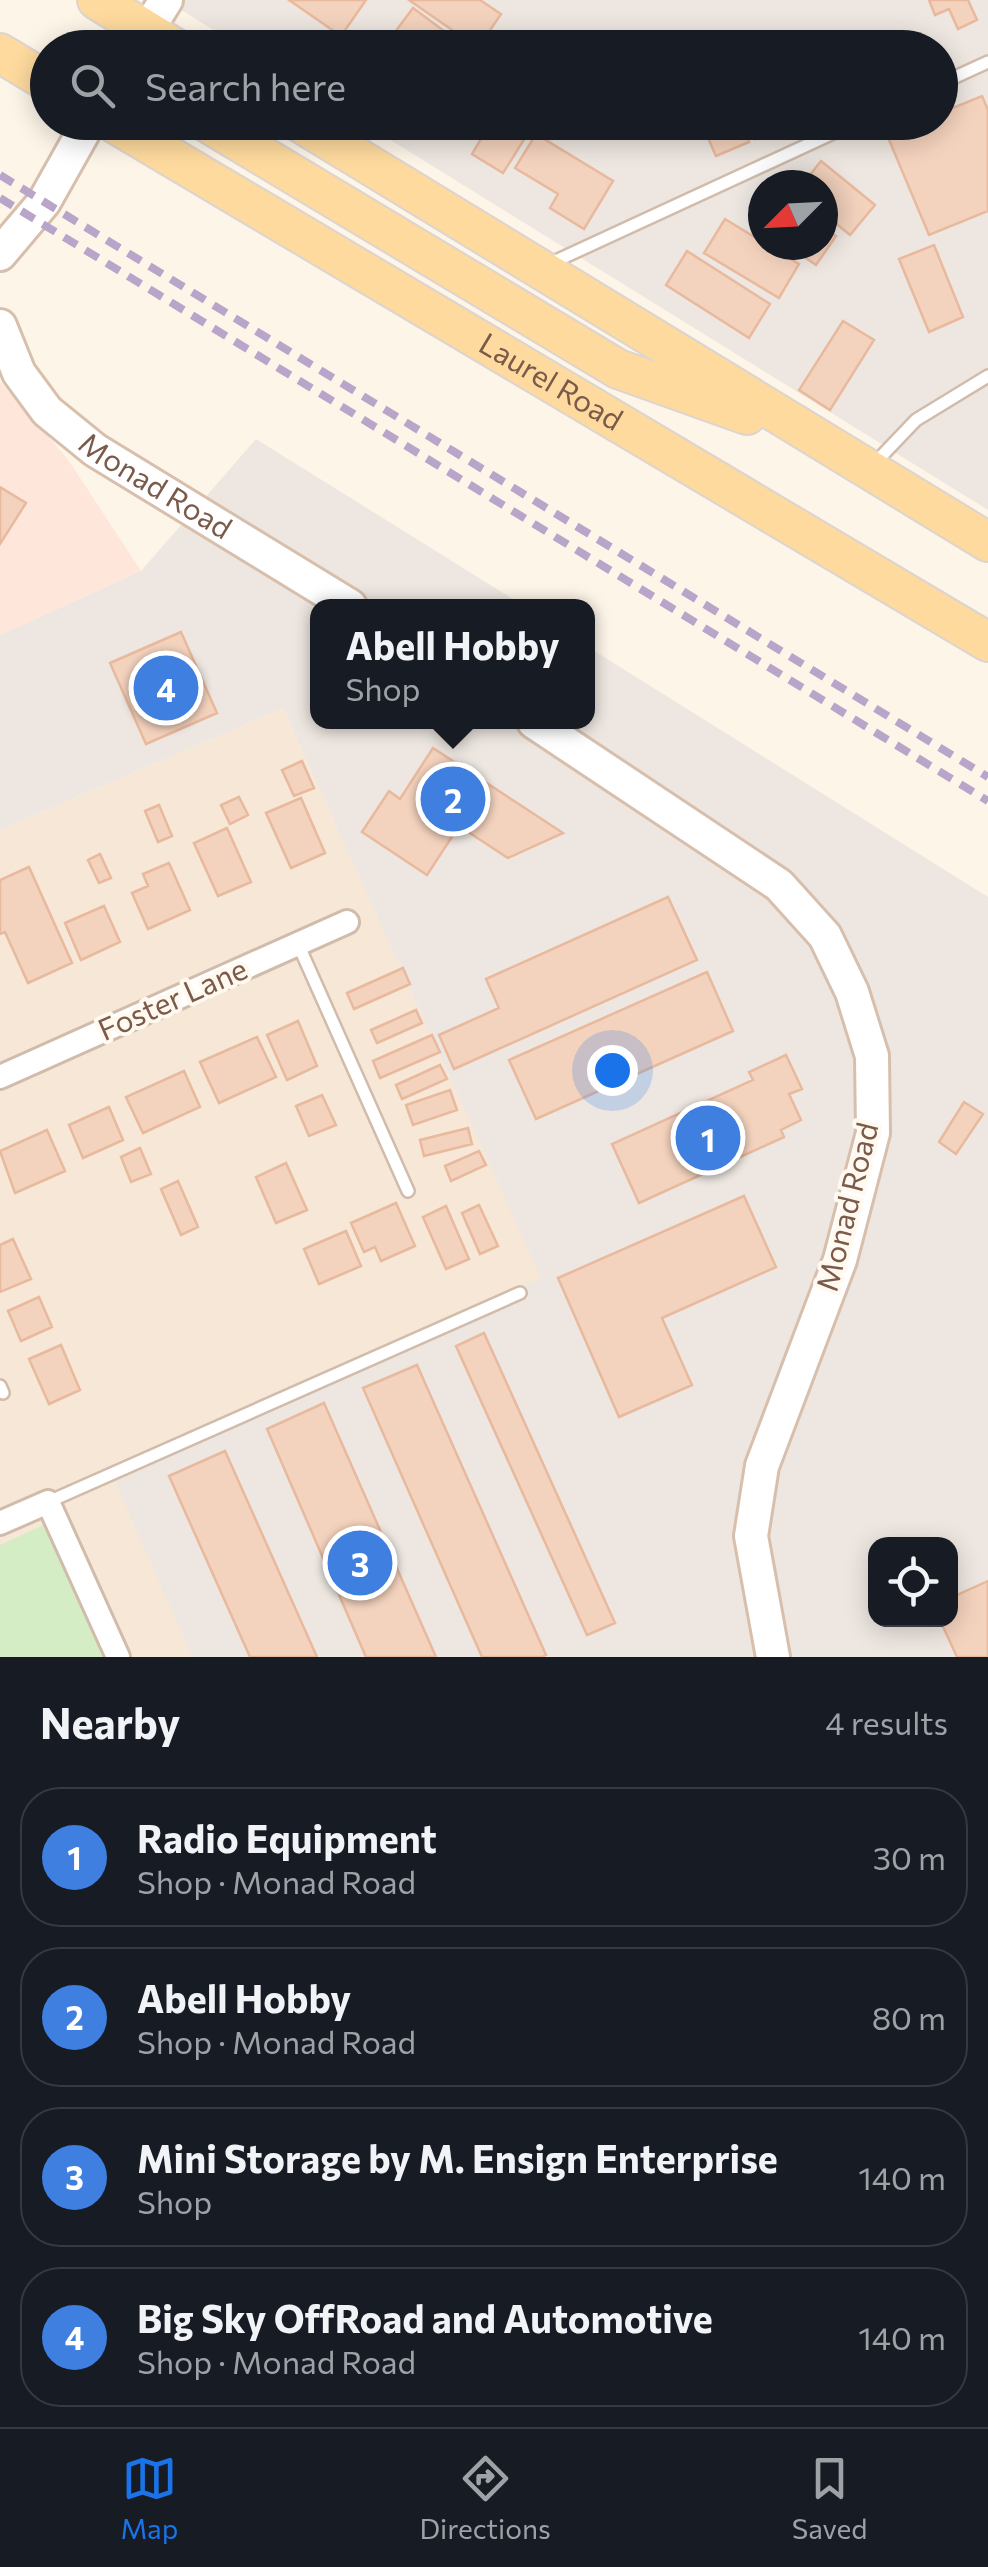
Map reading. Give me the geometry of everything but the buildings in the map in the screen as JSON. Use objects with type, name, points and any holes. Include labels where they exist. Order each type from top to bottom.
[{"type":"main road","points":[[97,0],[154,30]]},
{"type":"main road","points":[[0,52],[30,71]]},
{"type":"main road","name":"Laurel Road","points":[[142,140],[988,642]]},
{"type":"main road","points":[[236,140],[618,369],[825,442]]},
{"type":"main road","points":[[328,140],[988,542]]},
{"type":"street","points":[[0,254],[44,202],[79,140]]},
{"type":"street","name":"Monad Road","points":[[0,326],[19,373],[47,411],[95,450],[339,599]]},
{"type":"street","name":"Monad Road","points":[[545,729],[779,885],[825,936],[852,992],[872,1056],[873,1133],[840,1260],[762,1466],[752,1536],[773,1657]]},
{"type":"street","name":"Foster Lane","points":[[0,1077],[347,922]]},
{"type":"street","points":[[0,1523],[48,1502],[118,1657]]},
{"type":"lane","points":[[958,76],[988,62]]},
{"type":"lane","points":[[538,269],[818,140]]},
{"type":"lane","points":[[869,469],[916,420],[988,376]]},
{"type":"lane","points":[[298,944],[408,1191]]},
{"type":"lane","points":[[48,1502],[520,1294]]},
{"type":"shaded area","points":[[165,0],[988,0],[988,510],[390,140],[958,140],[958,30],[214,30]]},
{"type":"shaded area","points":[[0,382],[67,458],[141,571],[0,635]]},
{"type":"shaded area","points":[[256,439],[513,599],[310,599],[310,729],[595,729],[595,651],[988,897],[988,1657],[192,1657],[112,1474],[541,1278],[283,708],[0,830],[0,635],[141,571]]},
{"type":"shaded area","points":[[283,708],[542,1279],[113,1474],[192,1657],[0,1657],[0,830]]},
{"type":"green space","points":[[48,1523],[108,1657],[0,1657],[0,1545]]},
{"type":"railway","points":[[0,175],[988,777]]},
{"type":"railway","points":[[0,198],[988,801]]},
{"type":"place","name":"Big Sky OffRoad and Automotive","points":[[166,688]]},
{"type":"place","name":"Abell Hobby","points":[[453,799]]},
{"type":"place","name":"Radio Equipment","points":[[708,1138]]},
{"type":"place","name":"Mini Storage by M. Ensign Enterprise","points":[[360,1563]]}]
